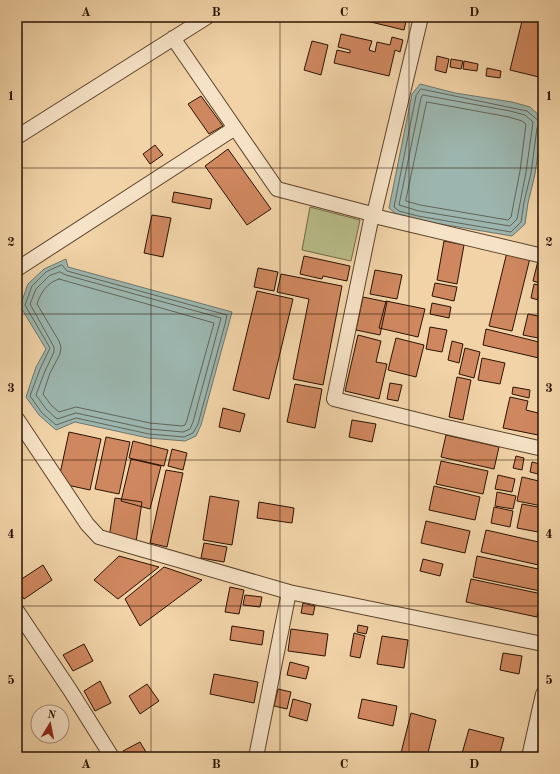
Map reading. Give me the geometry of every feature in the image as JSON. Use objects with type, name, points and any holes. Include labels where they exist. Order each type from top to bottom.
[{"type":"street","points":[[17,137],[207,17]]},
{"type":"street","points":[[421,17],[373,215],[334,398],[442,426],[543,449]]},
{"type":"street","points":[[172,38],[277,189],[373,215],[543,256]]},
{"type":"street","points":[[17,270],[235,128]]},
{"type":"street","points":[[17,419],[87,524],[99,537],[288,592],[543,644]]},
{"type":"street","points":[[256,757],[288,592]]},
{"type":"street","points":[[17,611],[70,690],[112,757]]},
{"type":"street","points":[[529,757],[543,694]]},
{"type":"green space","points":[[310,207],[360,220],[351,261],[302,250]]},
{"type":"water","points":[[420,84],[455,93],[512,102],[530,107],[543,119],[535,174],[525,224],[512,236],[417,220],[397,215],[389,208],[412,94]]},
{"type":"water","points":[[66,259],[68,267],[232,312],[201,425],[196,436],[185,441],[148,438],[75,422],[56,430],[39,415],[26,397],[36,367],[46,349],[20,306],[28,284],[44,269]]},
{"type":"building","points":[[350,17],[407,17],[404,30]]},
{"type":"building","points":[[523,17],[543,17],[543,78],[510,70]]},
{"type":"building","points":[[341,34],[372,41],[369,50],[375,52],[377,42],[390,45],[392,37],[403,40],[400,52],[395,50],[389,76],[334,63],[337,50],[350,53],[350,50],[338,47]]},
{"type":"building","points":[[312,41],[328,45],[321,75],[304,70]]},
{"type":"building","points":[[437,56],[449,59],[446,73],[435,70]]},
{"type":"building","points":[[451,59],[463,61],[461,69],[450,67]]},
{"type":"building","points":[[464,61],[478,64],[477,71],[463,69]]},
{"type":"building","points":[[487,68],[501,71],[500,78],[486,76]]},
{"type":"building","points":[[201,96],[223,126],[209,134],[188,104]]},
{"type":"building","points":[[155,145],[163,155],[150,164],[143,154]]},
{"type":"building","points":[[228,149],[271,209],[247,225],[205,166]]},
{"type":"building","points":[[174,192],[212,199],[210,209],[172,202]]},
{"type":"building","points":[[543,211],[543,231],[539,230]]},
{"type":"building","points":[[152,215],[171,218],[163,257],[144,253]]},
{"type":"building","points":[[444,241],[464,245],[457,284],[437,280]]},
{"type":"building","points":[[507,252],[530,258],[512,331],[489,326]]},
{"type":"building","points":[[304,256],[350,266],[347,281],[323,276],[322,279],[300,274]]},
{"type":"building","points":[[538,261],[543,263],[543,284],[533,281]]},
{"type":"building","points":[[258,268],[278,272],[274,291],[254,287]]},
{"type":"building","points":[[375,270],[402,275],[397,299],[370,294]]},
{"type":"building","points":[[281,274],[342,286],[323,385],[293,379],[309,299],[277,292]]},
{"type":"building","points":[[435,283],[457,287],[454,301],[432,296]]},
{"type":"building","points":[[534,284],[543,286],[543,301],[531,298]]},
{"type":"building","points":[[257,291],[293,299],[269,399],[233,390]]},
{"type":"building","points":[[363,297],[387,302],[380,335],[356,330]]},
{"type":"building","points":[[386,301],[425,309],[418,337],[379,328]]},
{"type":"building","points":[[432,303],[451,307],[449,318],[430,314]]},
{"type":"building","points":[[528,314],[543,317],[543,339],[523,335]]},
{"type":"building","points":[[430,327],[447,330],[442,352],[426,349]]},
{"type":"building","points":[[486,329],[543,343],[543,359],[483,345]]},
{"type":"building","points":[[358,335],[381,341],[376,362],[387,364],[379,399],[345,391]]},
{"type":"building","points":[[396,338],[424,345],[416,377],[388,370]]},
{"type":"building","points":[[452,341],[463,344],[459,363],[448,360]]},
{"type":"building","points":[[465,348],[480,352],[474,378],[459,374]]},
{"type":"building","points":[[482,358],[505,363],[500,384],[478,380]]},
{"type":"building","points":[[457,377],[471,380],[463,420],[449,417]]},
{"type":"building","points":[[390,383],[402,385],[398,401],[387,399]]},
{"type":"building","points":[[295,384],[322,389],[315,428],[287,422]]},
{"type":"building","points":[[513,387],[530,390],[529,398],[512,394]]},
{"type":"building","points":[[510,397],[528,401],[526,410],[542,414],[538,435],[503,428]]},
{"type":"building","points":[[223,408],[245,414],[240,432],[219,427]]},
{"type":"building","points":[[352,420],[376,424],[372,442],[349,437]]},
{"type":"building","points":[[542,427],[543,435],[540,435]]},
{"type":"building","points":[[69,432],[101,439],[90,490],[58,483]]},
{"type":"building","points":[[446,435],[499,447],[494,469],[441,457]]},
{"type":"building","points":[[106,437],[130,442],[119,494],[95,489]]},
{"type":"building","points":[[133,441],[168,450],[164,466],[129,458]]},
{"type":"building","points":[[172,449],[187,453],[183,470],[168,466]]},
{"type":"building","points":[[516,456],[524,458],[522,470],[513,468]]},
{"type":"building","points":[[131,459],[161,466],[150,509],[121,501]]},
{"type":"building","points":[[441,461],[488,471],[483,494],[436,484]]},
{"type":"building","points":[[532,462],[540,464],[538,474],[530,472]]},
{"type":"building","points":[[541,464],[543,465],[543,475],[539,475]]},
{"type":"building","points":[[166,470],[183,473],[167,547],[150,543]]},
{"type":"building","points":[[498,475],[515,479],[512,492],[495,489]]},
{"type":"building","points":[[522,477],[543,482],[542,506],[517,501]]},
{"type":"building","points":[[434,486],[480,497],[475,520],[429,510]]},
{"type":"building","points":[[497,492],[516,496],[513,509],[495,506]]},
{"type":"building","points":[[210,496],[239,501],[232,545],[203,540]]},
{"type":"building","points":[[115,498],[142,502],[136,542],[109,538]]},
{"type":"building","points":[[259,502],[294,508],[292,523],[257,518]]},
{"type":"building","points":[[522,504],[543,508],[543,533],[517,528]]},
{"type":"building","points":[[494,507],[513,511],[510,527],[491,523]]},
{"type":"building","points":[[426,521],[470,531],[465,553],[421,543]]},
{"type":"building","points":[[486,530],[543,543],[543,566],[481,552]]},
{"type":"building","points":[[204,543],[227,547],[224,562],[201,558]]},
{"type":"building","points":[[119,556],[159,567],[118,599],[94,580]]},
{"type":"building","points":[[477,556],[543,570],[540,591],[473,577]]},
{"type":"building","points":[[423,559],[443,564],[440,576],[420,571]]},
{"type":"building","points":[[43,565],[52,580],[24,599],[17,589],[17,582]]},
{"type":"building","points":[[164,567],[202,580],[140,626],[125,599]]},
{"type":"building","points":[[471,579],[542,594],[537,617],[466,602]]},
{"type":"building","points":[[230,587],[244,590],[239,614],[225,612]]},
{"type":"building","points":[[245,595],[262,597],[260,607],[243,605]]},
{"type":"building","points":[[303,603],[315,606],[313,615],[301,613]]},
{"type":"building","points":[[358,625],[368,627],[366,634],[357,632]]},
{"type":"building","points":[[232,626],[264,631],[262,645],[230,640]]},
{"type":"building","points":[[291,629],[328,634],[325,656],[288,651]]},
{"type":"building","points":[[354,633],[365,636],[360,658],[350,656]]},
{"type":"building","points":[[382,636],[408,640],[404,668],[377,664]]},
{"type":"building","points":[[84,644],[93,661],[73,671],[63,655]]},
{"type":"building","points":[[503,653],[522,656],[519,674],[500,670]]},
{"type":"building","points":[[290,662],[309,667],[306,679],[287,675]]},
{"type":"building","points":[[214,674],[258,682],[254,703],[210,694]]},
{"type":"building","points":[[100,681],[111,703],[95,711],[84,691]]},
{"type":"building","points":[[147,684],[159,701],[140,714],[129,696]]},
{"type":"building","points":[[278,689],[291,692],[287,709],[274,706]]},
{"type":"building","points":[[293,699],[311,704],[307,721],[289,716]]},
{"type":"building","points":[[362,699],[397,706],[393,726],[358,718]]},
{"type":"building","points":[[411,713],[436,720],[427,757],[400,757]]},
{"type":"building","points":[[469,729],[504,738],[499,757],[461,757]]},
{"type":"building","points":[[140,742],[149,757],[127,757],[123,751]]}]
